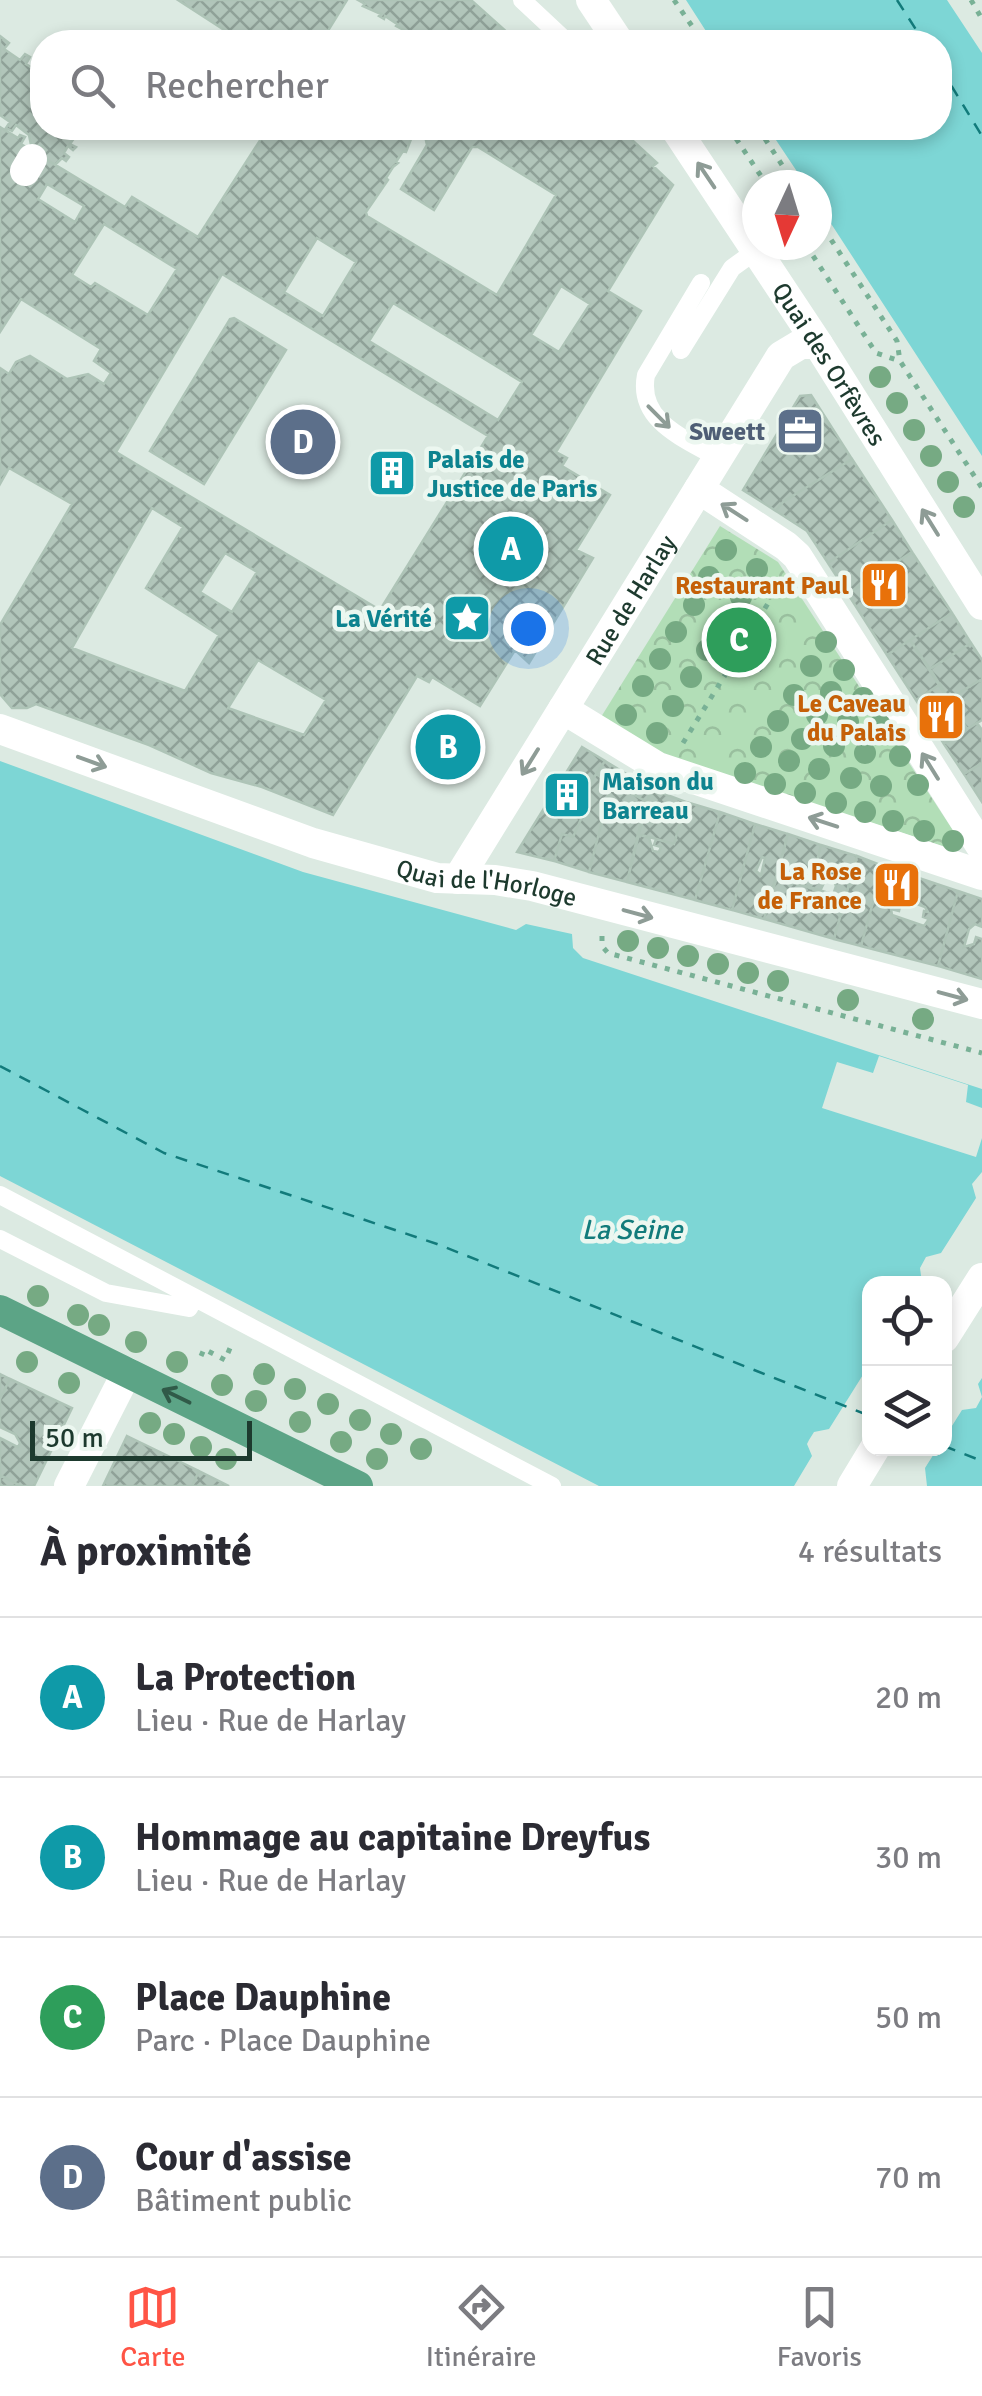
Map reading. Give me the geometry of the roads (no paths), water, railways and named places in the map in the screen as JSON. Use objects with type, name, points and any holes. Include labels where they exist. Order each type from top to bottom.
[{"type":"main road","points":[[0,1310],[358,1486]]},
{"type":"street","points":[[591,0],[611,30]]},
{"type":"street","name":"Quai des Orfèvres","points":[[682,140],[742,228]]},
{"type":"street","name":"Quai des Orfèvres","points":[[763,260],[982,604]]},
{"type":"street","name":"Rue de Harlay","points":[[458,879],[781,356],[801,344],[818,344]]},
{"type":"street","points":[[699,489],[797,556],[982,848]]},
{"type":"street","points":[[563,709],[667,770],[982,875]]},
{"type":"street","name":"Quai de l'Horloge","points":[[0,729],[312,843],[438,878],[532,886],[982,1004]]},
{"type":"street","points":[[952,1325],[982,1278]]},
{"type":"street","points":[[69,1486],[127,1372]]},
{"type":"street","points":[[852,1486],[870,1456]]},
{"type":"lane","points":[[522,0],[554,30]]},
{"type":"lane","points":[[681,350],[732,268],[743,260]]},
{"type":"lane","points":[[701,283],[646,375],[646,402],[658,421],[718,458]]},
{"type":"lane","points":[[0,1195],[552,1486]]},
{"type":"lane","points":[[0,1239],[106,1293],[190,1308],[194,1299]]},
{"type":"water","points":[[686,0],[947,0],[982,53],[982,456],[832,225],[832,170],[796,170],[776,140],[952,140],[952,30],[705,30]]},
{"type":"water","name":"La Seine","points":[[0,761],[303,872],[516,930],[526,924],[572,934],[573,948],[583,958],[982,1089],[982,1486],[599,1486],[0,1176]]},
{"type":"place","name":"Sweett","points":[[800,431]]},
{"type":"place","name":"Cour d'assise","points":[[303,442]]},
{"type":"place","name":"Palais de Justice de Paris","points":[[392,473]]},
{"type":"place","name":"La Protection","points":[[511,549]]},
{"type":"place","name":"Restaurant Paul","points":[[884,585]]},
{"type":"place","name":"La Vérité","points":[[467,618]]},
{"type":"place","name":"Place Dauphine","points":[[739,640]]},
{"type":"place","name":"Le Caveau du Palais","points":[[941,717]]},
{"type":"place","name":"Hommage au capitaine Dreyfus","points":[[448,747]]},
{"type":"place","name":"Maison du Barreau","points":[[567,795]]},
{"type":"place","name":"La Rose de France","points":[[897,885]]}]
